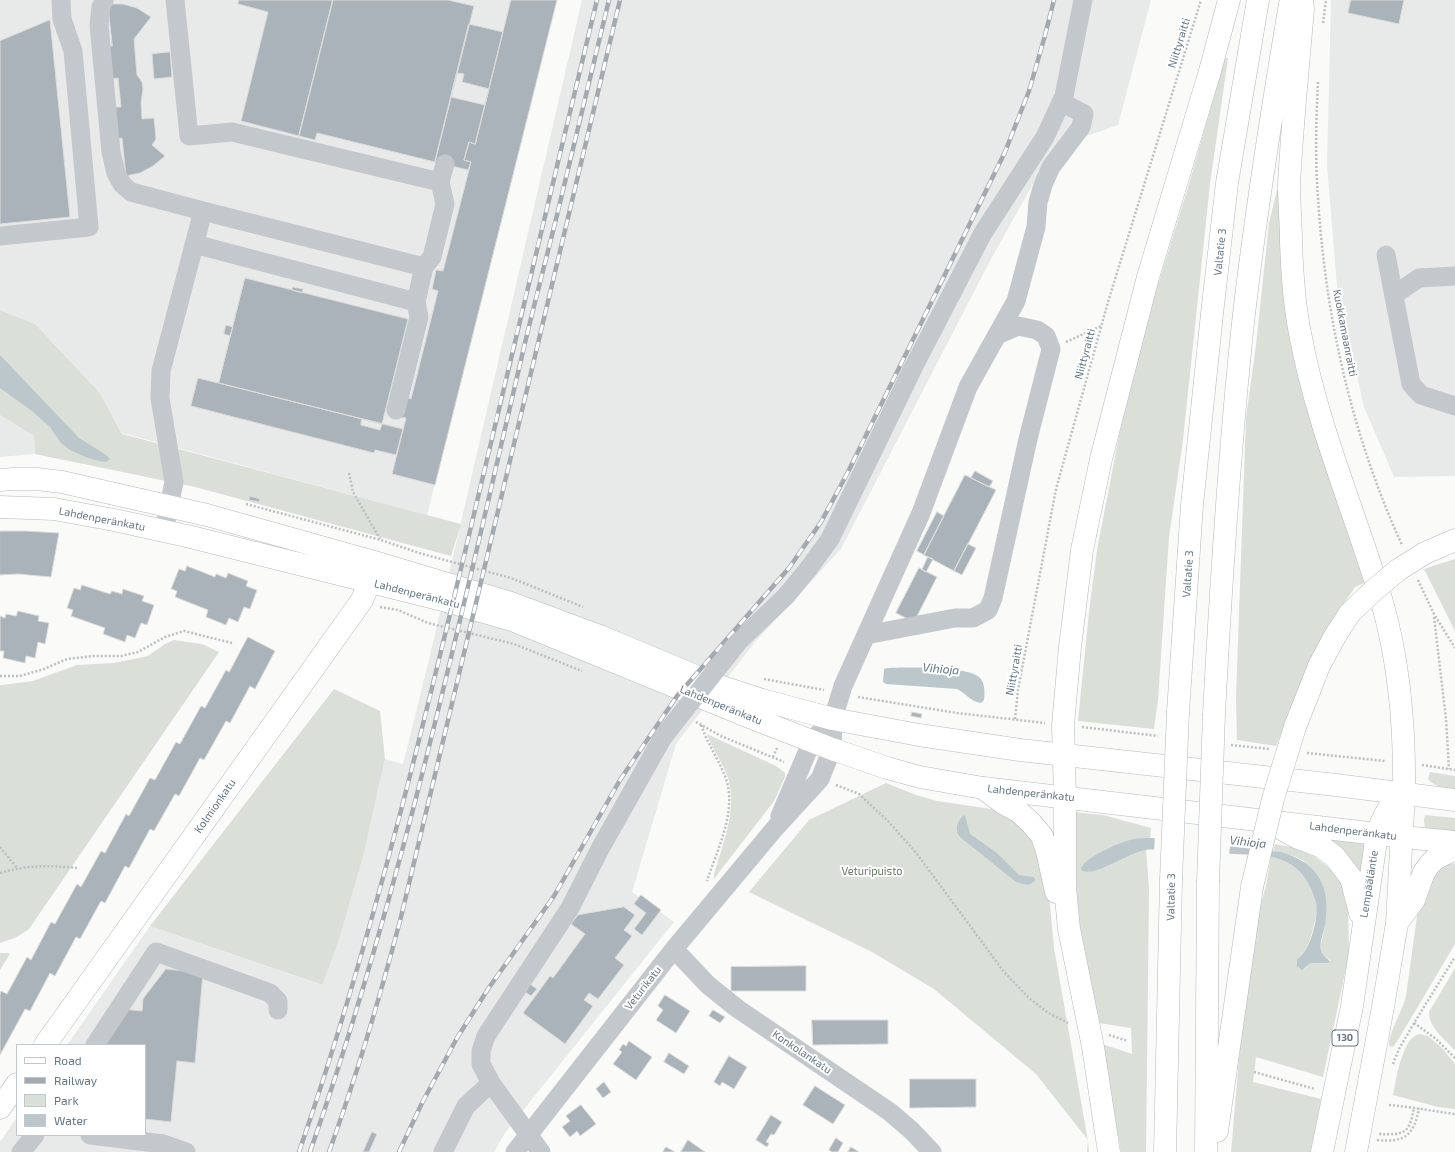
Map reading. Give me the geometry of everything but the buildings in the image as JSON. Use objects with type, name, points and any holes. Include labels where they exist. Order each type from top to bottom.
[{"type":"main road","points":[[1109,1152],[1093,1047],[1069,929],[1065,887],[1063,725],[1073,625],[1082,550],[1101,459],[1148,276],[1210,72],[1229,0]]},
{"type":"main road","name":"Valtatie 3","points":[[1165,1152],[1171,880],[1178,712],[1192,505],[1227,183],[1258,0]]},
{"type":"main road","points":[[1206,1152],[1208,882],[1214,714],[1225,517],[1243,323],[1261,182],[1291,0]]},
{"type":"main road","points":[[1302,0],[1289,186],[1294,294],[1299,333],[1313,394],[1382,603],[1393,650],[1402,708],[1404,742],[1404,793],[1397,924],[1383,1007],[1366,1149]]},
{"type":"main road","name":"Lahdenperänkatu","points":[[0,480],[37,479],[62,482],[169,506],[247,526],[370,581],[511,603],[602,637],[719,686],[762,700],[833,719],[919,736],[1064,755],[1455,800]]},
{"type":"main road","name":"Lahdenperänkatu","points":[[0,507],[54,509],[164,531],[370,581],[515,621],[747,716],[832,749],[887,768],[920,777],[983,788],[1455,842]]},
{"type":"main road","points":[[1214,1152],[1252,887],[1273,800],[1295,727],[1319,666],[1350,613],[1373,591],[1398,570],[1425,553],[1455,540]]},
{"type":"main road","name":"Kolmionkatu","points":[[46,1044],[370,581]]},
{"type":"main road","points":[[983,788],[1018,812],[1031,823],[1042,836],[1047,851],[1055,888],[1069,929]]},
{"type":"main road","name":"Lempääläntie","points":[[1322,1152],[1352,1006],[1377,834],[1382,818],[1389,807],[1404,793]]},
{"type":"main road","points":[[1266,821],[1296,837],[1322,848],[1335,857],[1351,878],[1363,924]]},
{"type":"main road","points":[[1397,924],[1414,900],[1424,872],[1430,864],[1436,858],[1455,849]]},
{"type":"street","points":[[0,236],[89,227],[73,51],[62,19],[61,0]]},
{"type":"street","points":[[104,0],[101,7],[99,25],[111,152],[116,173],[122,184],[132,192],[424,267]]},
{"type":"street","points":[[175,0],[189,136],[232,132],[442,173],[445,204],[432,257],[424,267],[416,302],[419,317],[396,410]]},
{"type":"street","points":[[541,1152],[491,1083],[481,1064],[481,1051],[486,1036],[570,908],[601,848],[663,737],[738,642],[786,596],[830,539],[913,368],[983,233],[1045,137],[1061,102],[1065,89],[1083,0]]},
{"type":"street","points":[[833,719],[840,693],[921,513],[968,387],[1016,300],[1036,227],[1038,202],[1043,185],[1051,167],[1081,127],[1084,114],[1061,102]]},
{"type":"street","points":[[164,531],[174,482],[160,398],[161,371],[203,211]]},
{"type":"street","points":[[194,244],[416,302]]},
{"type":"street","points":[[1386,255],[1411,384],[1421,395],[1455,406]]},
{"type":"street","points":[[1394,296],[1419,278],[1455,276]]},
{"type":"street","points":[[866,636],[955,618],[973,618],[988,610],[993,598],[1028,439],[1051,349],[1046,336],[1037,330],[1018,326],[996,335]]},
{"type":"street","name":"Veturikatu","points":[[776,827],[812,741],[833,719]]},
{"type":"street","name":"Veturikatu","points":[[515,1152],[674,949],[776,827],[820,779],[832,749],[833,719]]},
{"type":"street","name":"Konkolankatu","points":[[674,949],[708,985],[738,1009],[890,1112],[912,1131],[932,1152]]},
{"type":"street","points":[[96,1044],[156,952],[270,993],[278,1001],[278,1010]]},
{"type":"street","points":[[443,1152],[466,1106],[491,1083]]},
{"type":"street","points":[[21,1152],[34,1136]]},
{"type":"street","points":[[98,1136],[163,1144],[186,1152]]},
{"type":"path","name":"Niittyraitti","points":[[1015,719],[1018,690],[1056,489],[1102,325],[1201,0]]},
{"type":"path","points":[[1322,28],[1326,0]]},
{"type":"path","name":"Kuokkamaanraitti","points":[[1318,75],[1316,156],[1317,196],[1324,269],[1334,324],[1352,406],[1376,483],[1402,545]]},
{"type":"path","points":[[1051,349],[1102,325]]},
{"type":"path","points":[[349,473],[353,492],[381,540]]},
{"type":"path","points":[[1418,580],[1434,614],[1455,648]]},
{"type":"path","points":[[370,581],[382,607],[398,610],[428,623],[514,644],[586,673]]},
{"type":"path","points":[[1434,614],[1446,719],[1449,769]]},
{"type":"path","points":[[0,676],[20,676],[44,669],[67,659],[93,656],[121,656],[138,652],[165,637],[184,631],[232,643]]},
{"type":"path","points":[[957,713],[1000,718]]},
{"type":"path","points":[[695,721],[721,736],[773,757],[800,770]]},
{"type":"path","points":[[701,725],[709,744],[719,761],[726,779],[729,793],[728,811],[724,828],[706,883]]},
{"type":"path","points":[[820,779],[859,794],[889,822],[917,854],[1004,972],[1029,998],[1047,1012],[1068,1023]]},
{"type":"path","points":[[0,847],[17,868]]},
{"type":"path","points":[[0,873],[17,868],[36,866],[77,868]]},
{"type":"path","points":[[1392,1069],[1400,1049],[1414,1023],[1455,957]]},
{"type":"path","points":[[1414,1023],[1436,1039],[1455,1058]]},
{"type":"path","points":[[1108,1035],[1128,1040]]},
{"type":"path","points":[[1254,1072],[1322,1091]]},
{"type":"path","points":[[1389,1105],[1414,1107],[1433,1112],[1455,1114]]},
{"type":"path","points":[[1378,1134],[1401,1134],[1410,1125],[1414,1107]]},
{"type":"path","points":[[1377,1140],[1390,1141],[1405,1137],[1415,1126],[1419,1108]]},
{"type":"path","points":[[1366,1149],[1377,1140],[1379,1127]]},
{"type":"shaded area","points":[[0,0],[557,0],[427,515],[122,433],[100,393],[35,324],[0,310]]},
{"type":"shaded area","points":[[582,0],[1151,0],[1118,125],[1053,148],[991,259],[841,549],[755,642],[676,744],[632,892],[674,922],[505,1133],[494,1152],[0,1152],[0,1142],[16,1118],[16,1136],[146,1136],[146,1044],[68,1044],[150,926],[321,985],[339,940],[363,857],[385,759],[403,764],[432,647]]},
{"type":"shaded area","points":[[1331,0],[1455,0],[1455,476],[1394,477],[1364,407],[1337,287],[1327,165]]},
{"type":"shaded area","points":[[0,415],[34,436],[35,454],[0,457]]},
{"type":"green space","points":[[1225,58],[1228,58],[1210,184],[1183,440],[1169,537],[1158,700],[1154,729],[1078,721],[1097,550],[1119,436],[1150,311],[1189,184]]},
{"type":"green space","points":[[1277,190],[1281,190],[1311,421],[1334,494],[1366,582],[1355,587],[1331,623],[1301,686],[1276,746],[1237,740],[1236,697],[1246,418],[1256,345],[1269,223]]},
{"type":"green space","points":[[0,310],[35,324],[100,393],[122,434],[461,524],[451,556],[195,487],[35,454],[34,436],[0,415]]},
{"type":"green space","points":[[1455,559],[1455,631],[1424,569]]},
{"type":"green space","points":[[174,640],[202,644],[219,652],[29,929],[17,937],[0,943],[0,685],[33,681],[77,665],[114,663],[148,656],[165,644]]},
{"type":"green space","points":[[334,689],[380,711],[385,759],[363,857],[339,940],[322,985],[150,926]]},
{"type":"green space","points":[[707,734],[776,766],[785,773],[785,777],[774,801],[714,879],[728,827],[731,790],[726,772]]},
{"type":"green space","points":[[1430,772],[1455,776],[1455,789],[1440,787],[1433,784],[1428,779]]},
{"type":"green space","name":"Veturipuisto","points":[[886,783],[916,795],[937,801],[991,809],[1007,815],[1027,832],[1036,847],[1048,883],[1054,948],[1088,1140],[1036,1074],[934,989],[872,952],[749,892],[809,820]]},
{"type":"green space","points":[[1072,812],[1103,815],[1151,828],[1150,838],[1138,839],[1081,870],[1086,872],[1093,871],[1146,849],[1149,889],[1146,1152],[1121,1152],[1102,1044],[1132,1054],[1131,1028],[1098,1023],[1081,935]]},
{"type":"green space","points":[[1425,815],[1455,818],[1455,832],[1425,828]]},
{"type":"green space","points":[[1333,838],[1367,845],[1363,880],[1332,845]]},
{"type":"green space","points":[[1275,844],[1291,847],[1315,857],[1333,871],[1342,884],[1348,903],[1349,954],[1323,1077],[1256,1057],[1253,1082],[1321,1099],[1312,1152],[1231,1152],[1246,977],[1254,927],[1266,886],[1271,857],[1280,859],[1296,869],[1314,892],[1304,861],[1294,856],[1273,851]],"holes":[[[1317,902],[1325,927],[1321,950],[1323,955],[1331,961],[1327,963],[1311,963],[1304,969],[1300,956],[1305,950],[1312,933],[1317,913]]]},
{"type":"green space","points":[[1455,863],[1455,944],[1401,1035],[1394,1046],[1391,1047],[1389,1045],[1391,1034],[1406,996],[1418,909],[1435,872],[1446,865]]},
{"type":"green space","points":[[0,953],[10,954],[0,970]]},
{"type":"green space","points":[[1455,968],[1455,1051],[1438,1033],[1432,1023],[1429,1012]]},
{"type":"green space","points":[[1419,1034],[1428,1036],[1443,1049],[1455,1064],[1455,1109],[1438,1107],[1393,1095],[1398,1070],[1404,1051],[1413,1037]]},
{"type":"green space","points":[[1088,1141],[1089,1152],[1087,1152]]},
{"type":"water","points":[[0,355],[79,438],[110,459],[106,462],[99,461],[70,450],[61,443],[50,427],[32,411],[0,388]]},
{"type":"water","name":"Vihioja","points":[[935,668],[973,673],[981,679],[984,691],[984,700],[981,703],[977,702],[957,689],[886,684],[883,682],[884,669]]},
{"type":"water","points":[[965,815],[970,834],[997,853],[1019,875],[1033,877],[1035,881],[1028,885],[1016,882],[960,837],[957,832],[957,825],[960,819]]},
{"type":"water","points":[[1139,838],[1152,838],[1281,852],[1305,863],[1320,878],[1324,888],[1326,911],[1321,947],[1323,954],[1330,962],[1311,963],[1302,970],[1297,966],[1297,960],[1309,944],[1317,910],[1313,893],[1305,878],[1292,865],[1280,859],[1253,855],[1145,850],[1094,871],[1086,872],[1081,870],[1083,865],[1094,856],[1118,844]]},
{"type":"pier","points":[[1155,836],[1230,845],[1229,855],[1154,851]]},
{"type":"railway","points":[[299,1152],[351,988],[398,823],[440,656],[597,0]]},
{"type":"railway","points":[[310,1152],[372,957],[426,759],[475,559],[525,342],[609,0]]},
{"type":"railway","points":[[329,1152],[368,1036],[401,917],[620,0]]},
{"type":"railway","points":[[399,1152],[422,1103],[457,1038],[488,989],[554,896],[620,780],[677,696],[789,568],[821,522],[848,472],[1005,152],[1029,91],[1054,0]]}]
